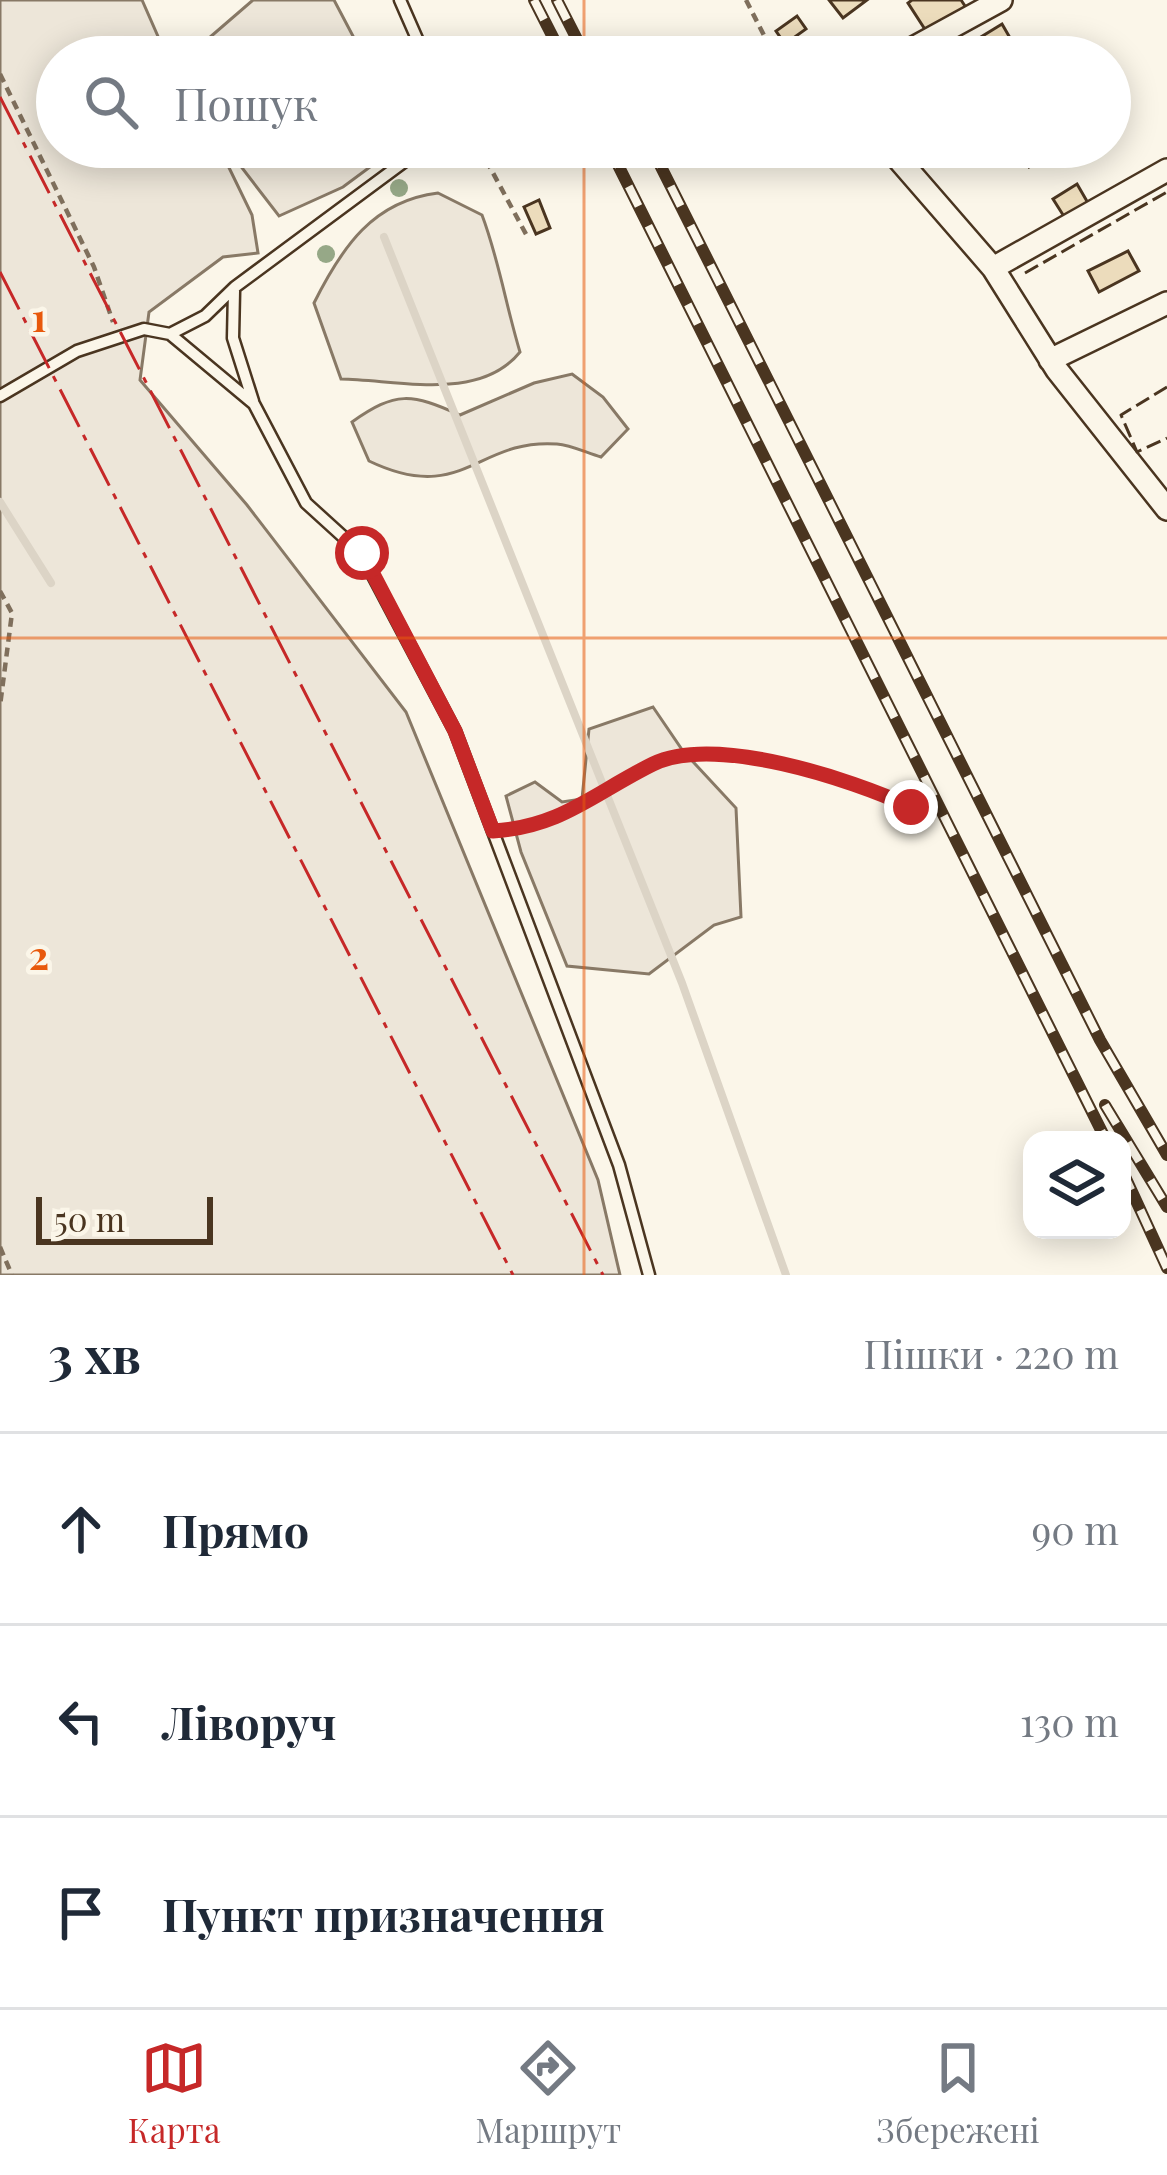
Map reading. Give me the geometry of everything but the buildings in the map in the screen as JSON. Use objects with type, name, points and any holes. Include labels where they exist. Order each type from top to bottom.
[{"type":"street","points":[[935,36],[1001,0]]},
{"type":"street","points":[[906,168],[993,268],[1050,359],[1167,509]]},
{"type":"street","points":[[993,268],[1167,170]]},
{"type":"street","points":[[1050,359],[1167,303]]},
{"type":"lane","points":[[400,0],[416,36]]},
{"type":"lane","points":[[170,334],[205,316],[235,287],[396,168]]},
{"type":"lane","points":[[235,287],[233,338],[254,404],[306,503],[362,553],[455,731],[619,1165],[649,1275]]},
{"type":"lane","points":[[0,396],[117,333],[144,328],[170,334],[254,404]]},
{"type":"path","points":[[746,0],[764,36]]},
{"type":"path","points":[[0,74],[36,148]]},
{"type":"path","points":[[46,168],[94,267],[117,333]]},
{"type":"path","points":[[490,168],[527,236]]},
{"type":"path","points":[[0,591],[12,614],[1,702]]},
{"type":"path","points":[[493,831],[542,826],[658,761],[701,752],[837,779],[911,807]]},
{"type":"path","points":[[0,1247],[12,1275]]},
{"type":"shaded area","points":[[0,0],[142,0],[158,36],[36,36],[36,168],[229,168],[252,215],[258,253],[223,257],[149,312],[140,380],[247,505],[406,712],[598,1180],[620,1275],[0,1275]]},
{"type":"shaded area","points":[[253,0],[334,0],[353,36],[211,36]]},
{"type":"shaded area","points":[[242,168],[369,168],[343,187],[279,216]]},
{"type":"shaded area","points":[[438,193],[482,215],[520,352],[503,368],[461,383],[341,379],[314,303],[362,230],[395,206]]},
{"type":"shaded area","points":[[572,374],[603,397],[628,429],[601,457],[562,445],[530,445],[449,474],[401,473],[369,461],[352,422],[381,405],[404,399],[429,402],[460,415],[534,383]]},
{"type":"shaded area","points":[[653,707],[683,751],[736,808],[741,917],[714,925],[649,974],[567,966],[521,852],[506,796],[535,782],[562,802],[582,799],[589,729]]},
{"type":"waterway","points":[[384,237],[682,983],[786,1275]]},
{"type":"waterway","points":[[0,502],[51,583]]},
{"type":"railway","points":[[534,0],[552,36]]},
{"type":"railway","points":[[557,0],[575,36]]},
{"type":"railway","points":[[620,168],[1101,1131]]},
{"type":"railway","points":[[662,168],[1100,1040],[1167,1155]]},
{"type":"railway","points":[[1105,1105],[1167,1207]]},
{"type":"railway","points":[[1131,1190],[1167,1268]]},
{"type":"fence","points":[[1025,273],[1167,192]]},
{"type":"fence","points":[[1167,387],[1121,415],[1137,452],[1167,438]]},
{"type":"power","points":[[0,97],[36,167]]},
{"type":"power","points":[[36,168],[603,1275]]},
{"type":"power","points":[[0,272],[513,1275]]},
{"type":"route","points":[[362,553],[455,731],[493,831],[542,826],[658,761],[701,752],[837,779],[911,807]]}]
